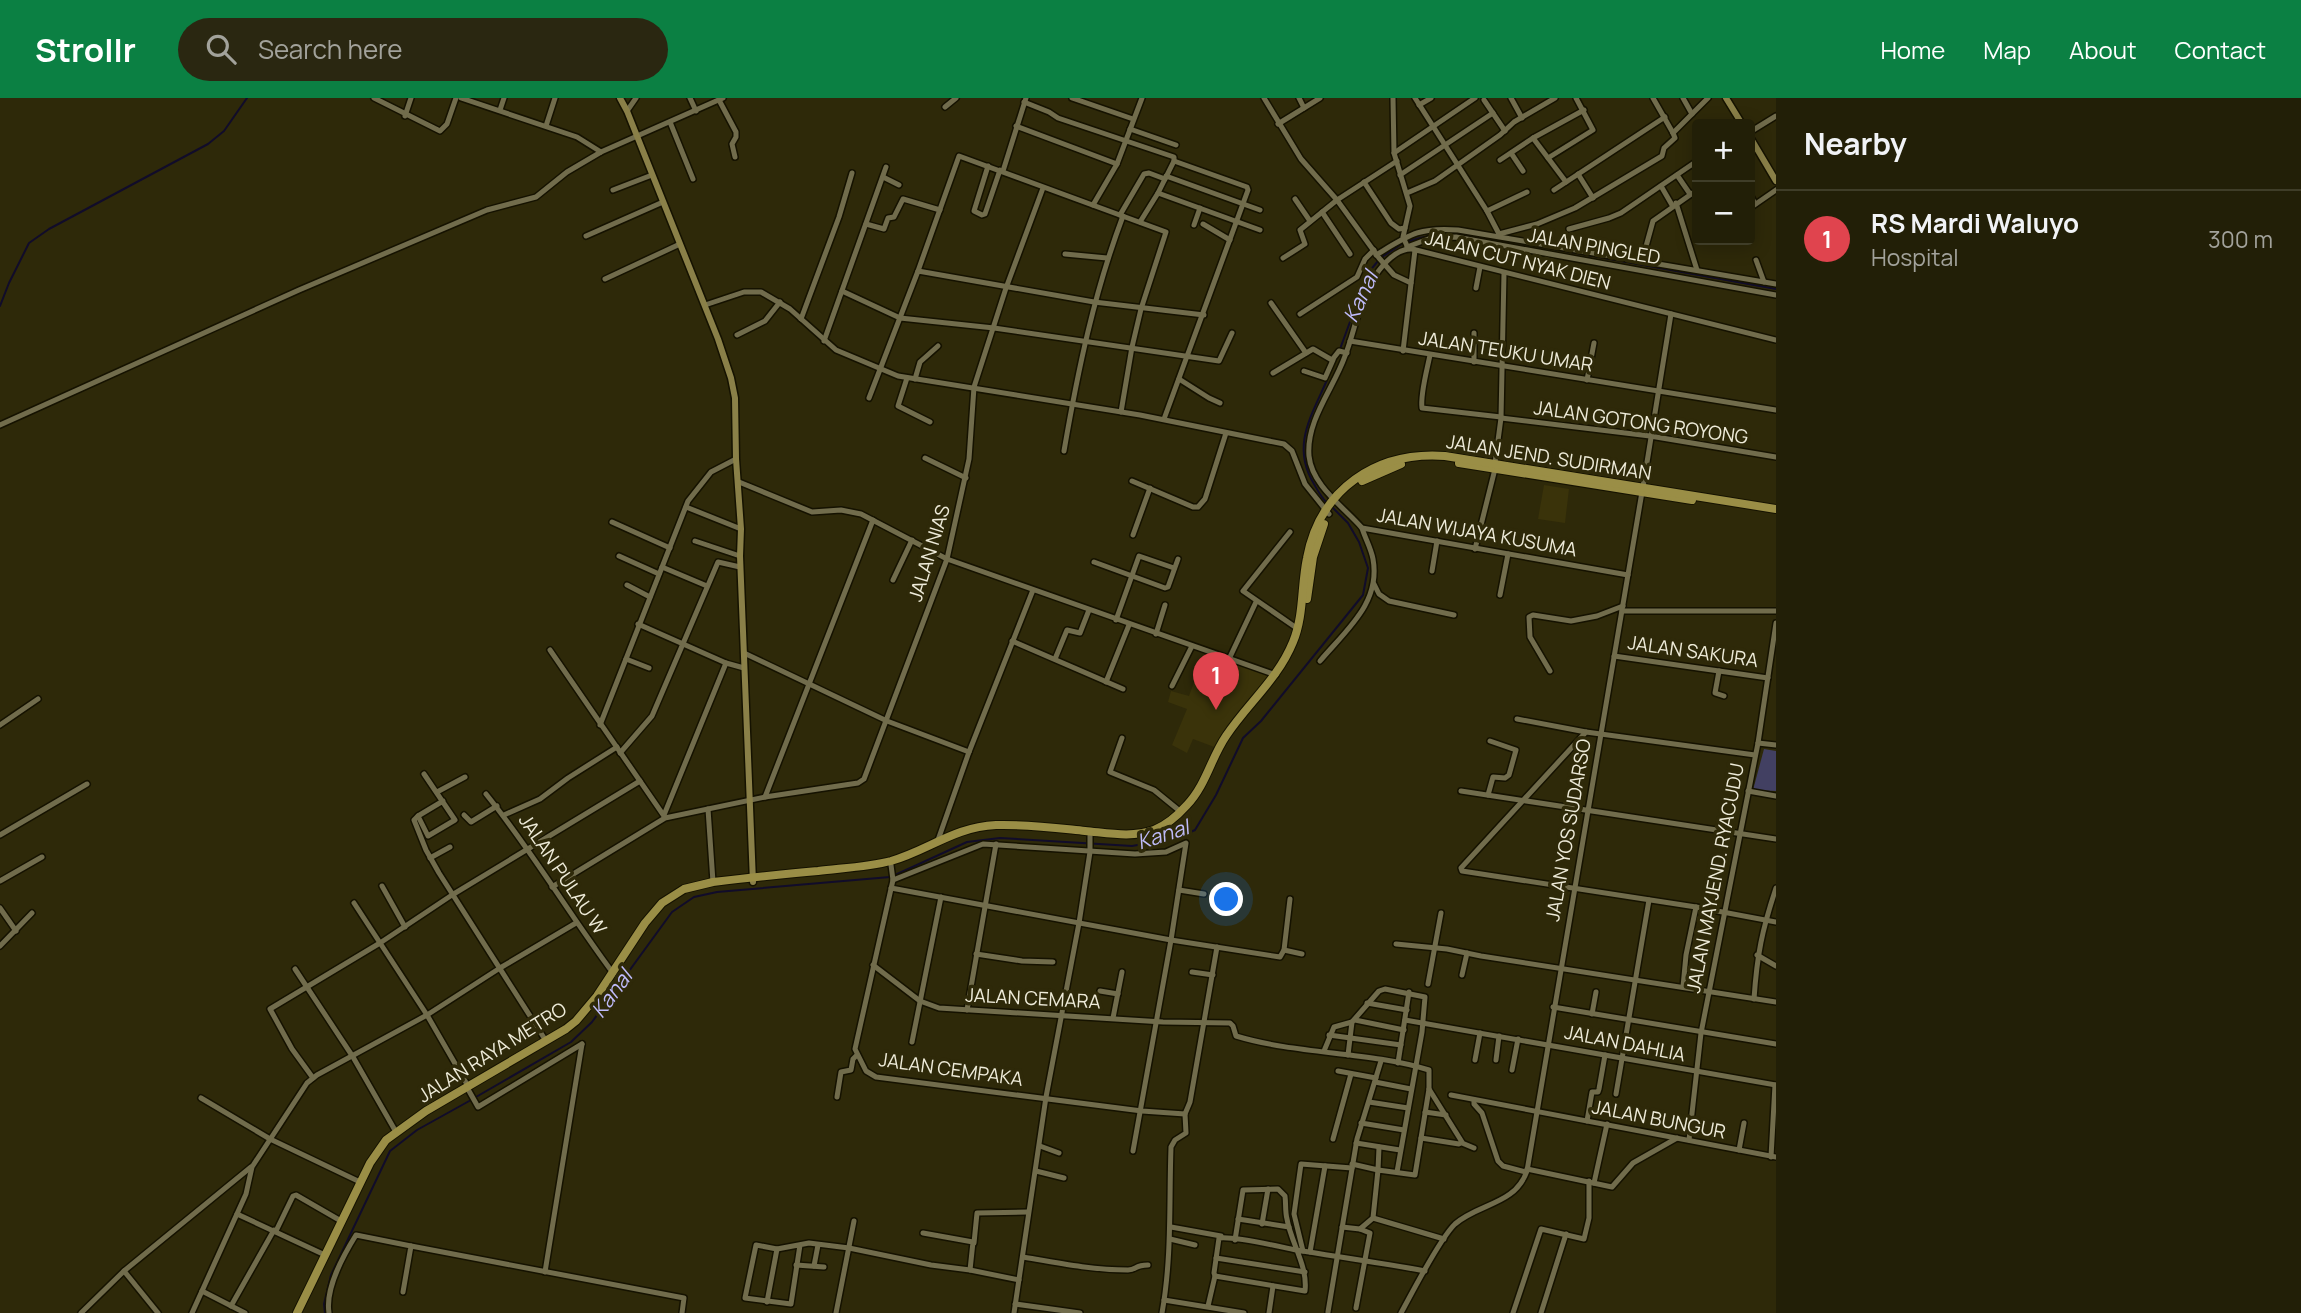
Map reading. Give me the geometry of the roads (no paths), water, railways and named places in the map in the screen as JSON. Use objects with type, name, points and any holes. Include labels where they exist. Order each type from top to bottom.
[{"type":"highway","name":"JALAN JEND. SUDIRMAN","points":[[1331,506],[1365,478],[1403,464],[1445,461],[1495,466],[1776,511]]},
{"type":"highway","points":[[300,1313],[382,1152],[413,1122],[568,1033],[593,1011],[645,923],[662,903],[684,889],[713,882],[891,866],[955,838],[984,831],[1116,834],[1144,832],[1168,822],[1181,812],[1200,789],[1227,735],[1276,676],[1296,644],[1307,556],[1313,534],[1331,506]]},
{"type":"highway","points":[[629,952],[657,913],[675,899],[698,889],[872,865],[983,826],[1017,825],[1071,832],[1090,838],[1131,839],[1168,828],[1185,815],[1207,786],[1226,745],[1280,677],[1303,630],[1315,547],[1331,506]]},
{"type":"highway","name":"JALAN RAYA METRO","points":[[300,1313],[341,1221],[378,1150],[396,1132],[576,1021],[617,971]]},
{"type":"main road","points":[[620,98],[705,305],[734,391],[753,880]]},
{"type":"main road","points":[[1726,98],[1739,119]]},
{"type":"main road","points":[[1755,143],[1776,181]]},
{"type":"street","points":[[374,98],[434,130],[443,130],[458,98],[578,137],[601,152]]},
{"type":"street","points":[[405,116],[411,98]]},
{"type":"street","points":[[500,110],[504,98]]},
{"type":"street","points":[[546,126],[555,98]]},
{"type":"street","points":[[627,111],[636,98]]},
{"type":"street","points":[[690,98],[696,111]]},
{"type":"street","points":[[945,107],[956,98]]},
{"type":"street","points":[[1072,98],[1133,119]]},
{"type":"street","points":[[1093,205],[1117,164],[1142,98]]},
{"type":"street","points":[[1264,98],[1301,159],[1337,200],[1379,258],[1397,277],[1412,283]]},
{"type":"street","points":[[1299,98],[1304,108]]},
{"type":"street","points":[[1278,124],[1320,98]]},
{"type":"street","points":[[1393,98],[1394,153],[1410,206],[1403,238],[1409,247],[1412,283],[1403,351]]},
{"type":"street","points":[[1415,98],[1500,235]]},
{"type":"street","points":[[1419,105],[1431,98]]},
{"type":"street","points":[[1394,153],[1475,98]]},
{"type":"street","points":[[1511,98],[1522,118]]},
{"type":"street","points":[[1538,98],[1542,106]]},
{"type":"street","points":[[1407,193],[1435,181],[1522,118],[1555,98]]},
{"type":"street","points":[[1548,158],[1592,131],[1576,98]]},
{"type":"street","points":[[1500,235],[1561,215],[1662,156],[1664,148],[1675,138],[1653,98]]},
{"type":"street","points":[[1683,98],[1692,114]]},
{"type":"street","points":[[1674,133],[1708,98]]},
{"type":"street","points":[[0,425],[299,290],[474,215],[536,197],[567,172],[601,152],[721,99],[736,132],[732,144],[736,157]]},
{"type":"street","points":[[1485,99],[1505,131]]},
{"type":"street","points":[[988,166],[974,211],[982,215],[985,214],[1025,100],[1061,119],[1174,157],[1166,178],[1140,222]]},
{"type":"street","points":[[1500,160],[1584,110]]},
{"type":"street","points":[[1400,175],[1493,113]]},
{"type":"street","points":[[1755,131],[1776,116]]},
{"type":"street","points":[[1553,190],[1665,117]]},
{"type":"street","points":[[670,122],[693,179]]},
{"type":"street","points":[[1016,126],[1117,164]]},
{"type":"street","points":[[1130,129],[1175,145]]},
{"type":"street","points":[[1533,138],[1566,182]]},
{"type":"street","points":[[1511,153],[1523,171]]},
{"type":"street","points":[[869,398],[918,271],[958,156],[1166,233],[1141,309],[1121,412]]},
{"type":"street","points":[[1164,419],[1248,188],[1174,161]]},
{"type":"street","points":[[1283,258],[1305,244],[1300,230],[1310,221],[1397,161]]},
{"type":"street","points":[[1569,229],[1614,217],[1692,165]]},
{"type":"street","points":[[824,341],[886,167]]},
{"type":"street","points":[[801,319],[839,217],[852,173]]},
{"type":"street","points":[[1064,451],[1084,340],[1094,302],[1122,215],[1144,174],[1149,173],[1209,191],[1260,210]]},
{"type":"street","points":[[613,190],[652,174]]},
{"type":"street","points":[[1578,174],[1593,198]]},
{"type":"street","points":[[1642,261],[1651,224],[1690,194],[1678,175]]},
{"type":"street","points":[[1209,191],[1215,176]]},
{"type":"street","points":[[883,177],[899,185]]},
{"type":"street","points":[[1364,182],[1391,223],[1399,229],[1405,228]]},
{"type":"street","points":[[1661,186],[1674,204],[1697,270]]},
{"type":"street","name":"JALAN NIAS","points":[[765,797],[861,782],[864,779],[947,559],[966,478],[974,387],[1006,288],[1043,188]]},
{"type":"street","points":[[1755,205],[1776,190]]},
{"type":"street","points":[[1487,211],[1527,192]]},
{"type":"street","points":[[1158,193],[1260,230]]},
{"type":"street","points":[[866,224],[884,229],[888,219],[894,218],[903,199],[940,210]]},
{"type":"street","points":[[1295,199],[1310,221]]},
{"type":"street","points":[[586,236],[663,202]]},
{"type":"street","points":[[1194,225],[1200,208]]},
{"type":"street","points":[[1322,212],[1350,254]]},
{"type":"street","points":[[1203,224],[1230,240]]},
{"type":"street","points":[[1300,314],[1357,277],[1365,259],[1379,258],[1403,238],[1422,230],[1446,229],[1500,235],[1776,284]]},
{"type":"street","name":"JALAN PINGLED","points":[[1409,247],[1431,238],[1456,237],[1776,295]]},
{"type":"street","points":[[605,279],[681,244]]},
{"type":"street","name":"JALAN CUT NYAK DIEN","points":[[1331,506],[1312,470],[1309,444],[1319,410],[1350,341],[1379,258],[1409,247],[1776,340]]},
{"type":"street","points":[[1065,254],[1107,258]]},
{"type":"street","points":[[1756,260],[1764,282]]},
{"type":"street","points":[[1476,288],[1480,267]]},
{"type":"street","points":[[918,271],[1094,302],[1204,315]]},
{"type":"street","points":[[1475,549],[1495,466],[1501,418],[1504,273]]},
{"type":"street","points":[[705,305],[748,291],[761,292],[780,302],[824,341],[844,354],[907,378],[1164,419],[1286,445],[1292,452],[1305,484],[1331,506]]},
{"type":"street","points":[[842,291],[900,318],[994,328],[1220,360],[1232,333]]},
{"type":"street","points":[[737,335],[765,321],[780,302]]},
{"type":"street","points":[[1271,303],[1306,353]]},
{"type":"street","name":"JALAN YOS SUDARSO","points":[[1526,1171],[1671,314]]},
{"type":"street","points":[[1474,333],[1474,362]]},
{"type":"street","name":"JALAN TEUKU UMAR","points":[[1350,341],[1776,410]]},
{"type":"street","points":[[1587,380],[1594,343]]},
{"type":"street","points":[[915,379],[920,362],[938,346]]},
{"type":"street","points":[[1273,373],[1316,349],[1333,360]]},
{"type":"street","points":[[1304,371],[1325,377],[1333,360],[1344,352]]},
{"type":"street","name":"JALAN GOTONG ROYONG","points":[[1430,355],[1421,398],[1422,408],[1650,436],[1776,457]]},
{"type":"street","points":[[907,378],[898,407],[930,422]]},
{"type":"street","points":[[1179,379],[1220,403]]},
{"type":"street","points":[[1132,481],[1193,507],[1201,505],[1226,433]]},
{"type":"street","points":[[925,458],[966,478]]},
{"type":"street","points":[[600,725],[686,507],[694,492],[711,472],[736,459]]},
{"type":"street","points":[[739,482],[803,509],[821,512],[850,511],[873,520],[947,559],[1276,676]]},
{"type":"street","points":[[1133,535],[1150,488]]},
{"type":"street","name":"JALAN WIJAYA KUSUMA","points":[[1331,506],[1362,528],[1628,575]]},
{"type":"street","points":[[686,507],[741,529]]},
{"type":"street","points":[[552,887],[665,817],[765,797],[873,520]]},
{"type":"street","points":[[612,522],[670,548]]},
{"type":"street","points":[[1320,661],[1365,609],[1374,583],[1373,561],[1362,528]]},
{"type":"street","points":[[1290,531],[1243,590],[1298,629]]},
{"type":"street","points":[[893,580],[912,540]]},
{"type":"street","points":[[695,541],[740,556]]},
{"type":"street","points":[[1432,571],[1437,541]]},
{"type":"street","points":[[1500,595],[1508,554]]},
{"type":"street","points":[[619,556],[659,574]]},
{"type":"street","points":[[1115,620],[1140,556],[1174,568]]},
{"type":"street","points":[[1094,562],[1166,588],[1178,559]]},
{"type":"street","points":[[504,815],[540,799],[568,778],[619,750],[652,716],[719,561],[740,567]]},
{"type":"street","points":[[662,566],[707,586]]},
{"type":"street","points":[[1374,583],[1379,594],[1389,601],[1454,615]]},
{"type":"street","points":[[627,585],[650,597]]},
{"type":"street","points":[[938,840],[969,752],[1033,590]]},
{"type":"street","points":[[1230,659],[1256,601]]},
{"type":"street","points":[[1156,634],[1165,605]]},
{"type":"street","points":[[1550,671],[1533,642],[1529,629],[1530,616],[1571,621],[1622,608],[1776,611]]},
{"type":"street","points":[[1055,659],[1067,630],[1080,633],[1088,610]]},
{"type":"street","name":"JALAN MAYJEND. RYACUDU","points":[[1689,1140],[1702,1033],[1768,678],[1773,668],[1776,623]]},
{"type":"street","points":[[638,624],[726,663],[744,668]]},
{"type":"street","points":[[1106,682],[1129,625]]},
{"type":"street","points":[[1012,641],[1123,688]]},
{"type":"street","points":[[1172,687],[1192,646]]},
{"type":"street","points":[[550,650],[665,817]]},
{"type":"street","points":[[744,653],[887,721],[969,752]]},
{"type":"street","name":"JALAN SAKURA","points":[[1614,656],[1768,678]]},
{"type":"street","points":[[626,659],[649,668]]},
{"type":"street","points":[[665,817],[726,663]]},
{"type":"street","points":[[1719,671],[1715,693],[1724,696]]},
{"type":"street","points":[[0,725],[38,699]]},
{"type":"street","points":[[1517,719],[1586,732],[1755,755]]},
{"type":"street","points":[[1586,732],[1461,870],[1776,922]]},
{"type":"street","points":[[1122,738],[1110,772],[1154,790],[1181,812]]},
{"type":"street","points":[[1488,795],[1493,777],[1505,778],[1509,775],[1516,750],[1490,741]]},
{"type":"street","points":[[1758,743],[1776,745]]},
{"type":"street","points":[[418,816],[428,836],[455,820],[424,774]]},
{"type":"street","points":[[437,792],[466,777]]},
{"type":"street","points":[[313,1078],[292,1049],[270,1009],[640,781]]},
{"type":"street","points":[[0,835],[87,784]]},
{"type":"street","points":[[1461,791],[1776,839]]},
{"type":"street","points":[[1748,792],[1776,796]]},
{"type":"street","name":"JALAN PULAU W","points":[[486,794],[504,815],[576,923],[617,971]]},
{"type":"street","points":[[443,801],[414,820],[430,858],[546,1041]]},
{"type":"street","points":[[464,814],[471,822],[497,806]]},
{"type":"street","points":[[708,809],[713,882]]},
{"type":"street","points":[[1014,1313],[1046,1097],[1079,923],[1090,838]]},
{"type":"street","points":[[893,878],[977,845],[1153,853],[1166,852],[1185,842],[1171,940],[1133,1151]]},
{"type":"street","points":[[967,1010],[996,844]]},
{"type":"street","points":[[430,858],[450,847]]},
{"type":"street","points":[[0,881],[42,857]]},
{"type":"street","name":"JALAN CEMPAKA","points":[[891,866],[893,878],[856,1046],[866,1071],[876,1076],[1142,1111],[1186,1114]]},
{"type":"street","points":[[382,886],[405,927]]},
{"type":"street","points":[[891,888],[1171,940],[1280,957],[1284,950],[1290,899]]},
{"type":"street","points":[[1754,999],[1765,920],[1776,888]]},
{"type":"street","points":[[1179,890],[1204,894]]},
{"type":"street","points":[[912,1042],[941,897]]},
{"type":"street","points":[[1616,1094],[1649,900]]},
{"type":"street","points":[[354,903],[427,1015],[478,1107],[582,1044],[545,1272]]},
{"type":"street","points":[[1683,988],[1686,955],[1696,907]]},
{"type":"street","points":[[0,908],[16,931]]},
{"type":"street","points":[[0,946],[32,913]]},
{"type":"street","points":[[1428,984],[1441,913]]},
{"type":"street","points":[[81,1313],[124,1271],[252,1167],[307,1083],[313,1078],[427,1015],[576,923]]},
{"type":"street","points":[[1396,944],[1776,1002]]},
{"type":"street","points":[[1162,1313],[1171,1240],[1171,1147],[1175,1140],[1186,1133],[1186,1114],[1217,947]]},
{"type":"street","points":[[1284,950],[1302,954]]},
{"type":"street","points":[[1462,975],[1467,953]]},
{"type":"street","points":[[976,954],[1022,961],[1053,962]]},
{"type":"street","points":[[1758,956],[1776,966]]},
{"type":"street","name":"JALAN CEMARA","points":[[873,965],[920,1000],[939,1008],[1230,1023],[1236,1036],[1262,1043],[1324,1051]]},
{"type":"street","points":[[295,969],[353,1057],[396,1132]]},
{"type":"street","points":[[1113,1018],[1122,972]]},
{"type":"street","points":[[1192,972],[1213,975]]},
{"type":"street","points":[[1100,990],[1118,993]]},
{"type":"street","points":[[1348,1055],[1354,1021],[1381,990],[1409,992],[1426,997],[1397,1172]]},
{"type":"street","points":[[1398,1063],[1409,992]]},
{"type":"street","points":[[1592,1014],[1596,992]]},
{"type":"street","points":[[1367,1003],[1407,1010]]},
{"type":"street","points":[[1553,1007],[1776,1044]]},
{"type":"street","name":"JALAN DAHLIA","points":[[1405,1020],[1776,1085]]},
{"type":"street","points":[[1215,1276],[1305,1291],[1305,1272],[1294,1214],[1301,1164],[1352,1166],[1415,1175],[1430,1071],[1415,1066],[1324,1051],[1335,1026],[1354,1021],[1404,1030]]},
{"type":"street","points":[[1475,1060],[1480,1032]]},
{"type":"street","points":[[1329,1035],[1401,1045]]},
{"type":"street","points":[[1496,1060],[1499,1035]]},
{"type":"street","points":[[1512,1070],[1518,1039]]},
{"type":"street","points":[[836,1097],[841,1072],[851,1070],[853,1059],[858,1055]]},
{"type":"street","points":[[1587,1121],[1592,1092],[1599,1089],[1605,1055]]},
{"type":"street","points":[[1328,1312],[1356,1143],[1381,1061]]},
{"type":"street","points":[[1338,1071],[1411,1089]]},
{"type":"street","points":[[1333,1139],[1351,1074]]},
{"type":"street","points":[[1774,1157],[1776,1085]]},
{"type":"street","points":[[1429,1089],[1462,1143]]},
{"type":"street","name":"JALAN BUNGUR","points":[[1451,1095],[1474,1102],[1607,1124],[1774,1157]]},
{"type":"street","points":[[201,1098],[270,1139],[360,1182]]},
{"type":"street","points":[[1369,1102],[1408,1108]]},
{"type":"street","points":[[1474,1102],[1482,1112],[1498,1161],[1503,1166],[1612,1187],[1633,1163],[1677,1138]]},
{"type":"street","points":[[1425,1112],[1446,1115]]},
{"type":"street","points":[[1361,1123],[1404,1130]]},
{"type":"street","points":[[1739,1150],[1744,1123]]},
{"type":"street","points":[[1513,1313],[1541,1229],[1584,1239],[1589,1217],[1591,1182],[1607,1124]]},
{"type":"street","points":[[1422,1138],[1462,1143],[1475,1148]]},
{"type":"street","points":[[1356,1143],[1400,1150]]},
{"type":"street","points":[[1040,1146],[1059,1153]]},
{"type":"street","points":[[1360,1229],[1373,1218],[1379,1147]]},
{"type":"street","points":[[1310,1252],[1325,1166]]},
{"type":"street","points":[[192,1313],[246,1194],[252,1167]]},
{"type":"street","points":[[1036,1171],[1064,1178]]},
{"type":"street","points":[[1401,1313],[1454,1225],[1517,1190],[1526,1171]]},
{"type":"street","points":[[1235,1240],[1244,1189],[1281,1189],[1289,1227],[1299,1250]]},
{"type":"street","points":[[1262,1224],[1268,1189]]},
{"type":"street","points":[[231,1306],[293,1196],[296,1195],[341,1221]]},
{"type":"street","points":[[970,1270],[977,1213],[1028,1212]]},
{"type":"street","points":[[237,1214],[325,1255]]},
{"type":"street","points":[[1373,1218],[1444,1239]]},
{"type":"street","points":[[1238,1219],[1289,1227]]},
{"type":"street","points":[[836,1313],[853,1221]]},
{"type":"street","points":[[1171,1227],[1425,1271]]},
{"type":"street","points":[[1342,1227],[1370,1233],[1356,1308]]},
{"type":"street","points":[[923,1233],[974,1243]]},
{"type":"street","points":[[1541,1313],[1566,1234]]},
{"type":"street","points":[[329,1313],[328,1304],[333,1282],[356,1235],[684,1298],[682,1313]]},
{"type":"street","points":[[1209,1306],[1221,1237]]},
{"type":"street","points":[[1171,1240],[1195,1245]]},
{"type":"street","points":[[800,1245],[791,1304],[744,1297],[754,1246],[777,1249],[809,1243],[849,1248],[1019,1280]]},
{"type":"street","points":[[814,1266],[818,1245]]},
{"type":"street","points":[[403,1292],[411,1247]]},
{"type":"street","points":[[767,1302],[777,1249]]},
{"type":"street","points":[[1023,1257],[1090,1268],[1130,1270],[1137,1265],[1148,1265]]},
{"type":"street","points":[[1216,1258],[1305,1272]]},
{"type":"street","points":[[796,1265],[824,1267]]},
{"type":"street","points":[[124,1271],[158,1313]]},
{"type":"street","points":[[1269,1313],[1273,1286]]},
{"type":"street","points":[[201,1291],[245,1313]]},
{"type":"street","points":[[1164,1300],[1244,1313]]},
{"type":"street","points":[[1015,1304],[1080,1313]]},
{"type":"waterway","points":[[0,306],[29,243],[49,229],[208,144],[224,131],[247,98]]},
{"type":"waterway","name":"Kanal","points":[[1409,241],[1448,234],[1513,242]]},
{"type":"waterway","name":"Kanal","points":[[1382,257],[1403,243]]},
{"type":"waterway","name":"Kanal","points":[[1543,247],[1776,289]]},
{"type":"waterway","name":"Kanal","points":[[1340,349],[1368,273],[1378,261]]},
{"type":"waterway","name":"Kanal","points":[[1327,380],[1306,432],[1304,457],[1318,492],[1327,503]]},
{"type":"waterway","name":"Kanal","points":[[895,875],[967,842],[1000,838],[1132,846],[1177,838],[1195,830],[1216,795],[1243,738],[1261,721],[1363,595],[1368,568],[1359,542],[1348,523],[1331,506]]},
{"type":"waterway","name":"Kanal","points":[[476,1097],[571,1042],[592,1022],[672,912],[694,897],[717,892],[890,877]]},
{"type":"waterway","name":"Kanal","points":[[325,1313],[324,1304],[331,1275],[390,1151],[417,1130],[471,1100]]},
{"type":"place","name":"RS Mardi Waluyo","points":[[1216,710]]}]
